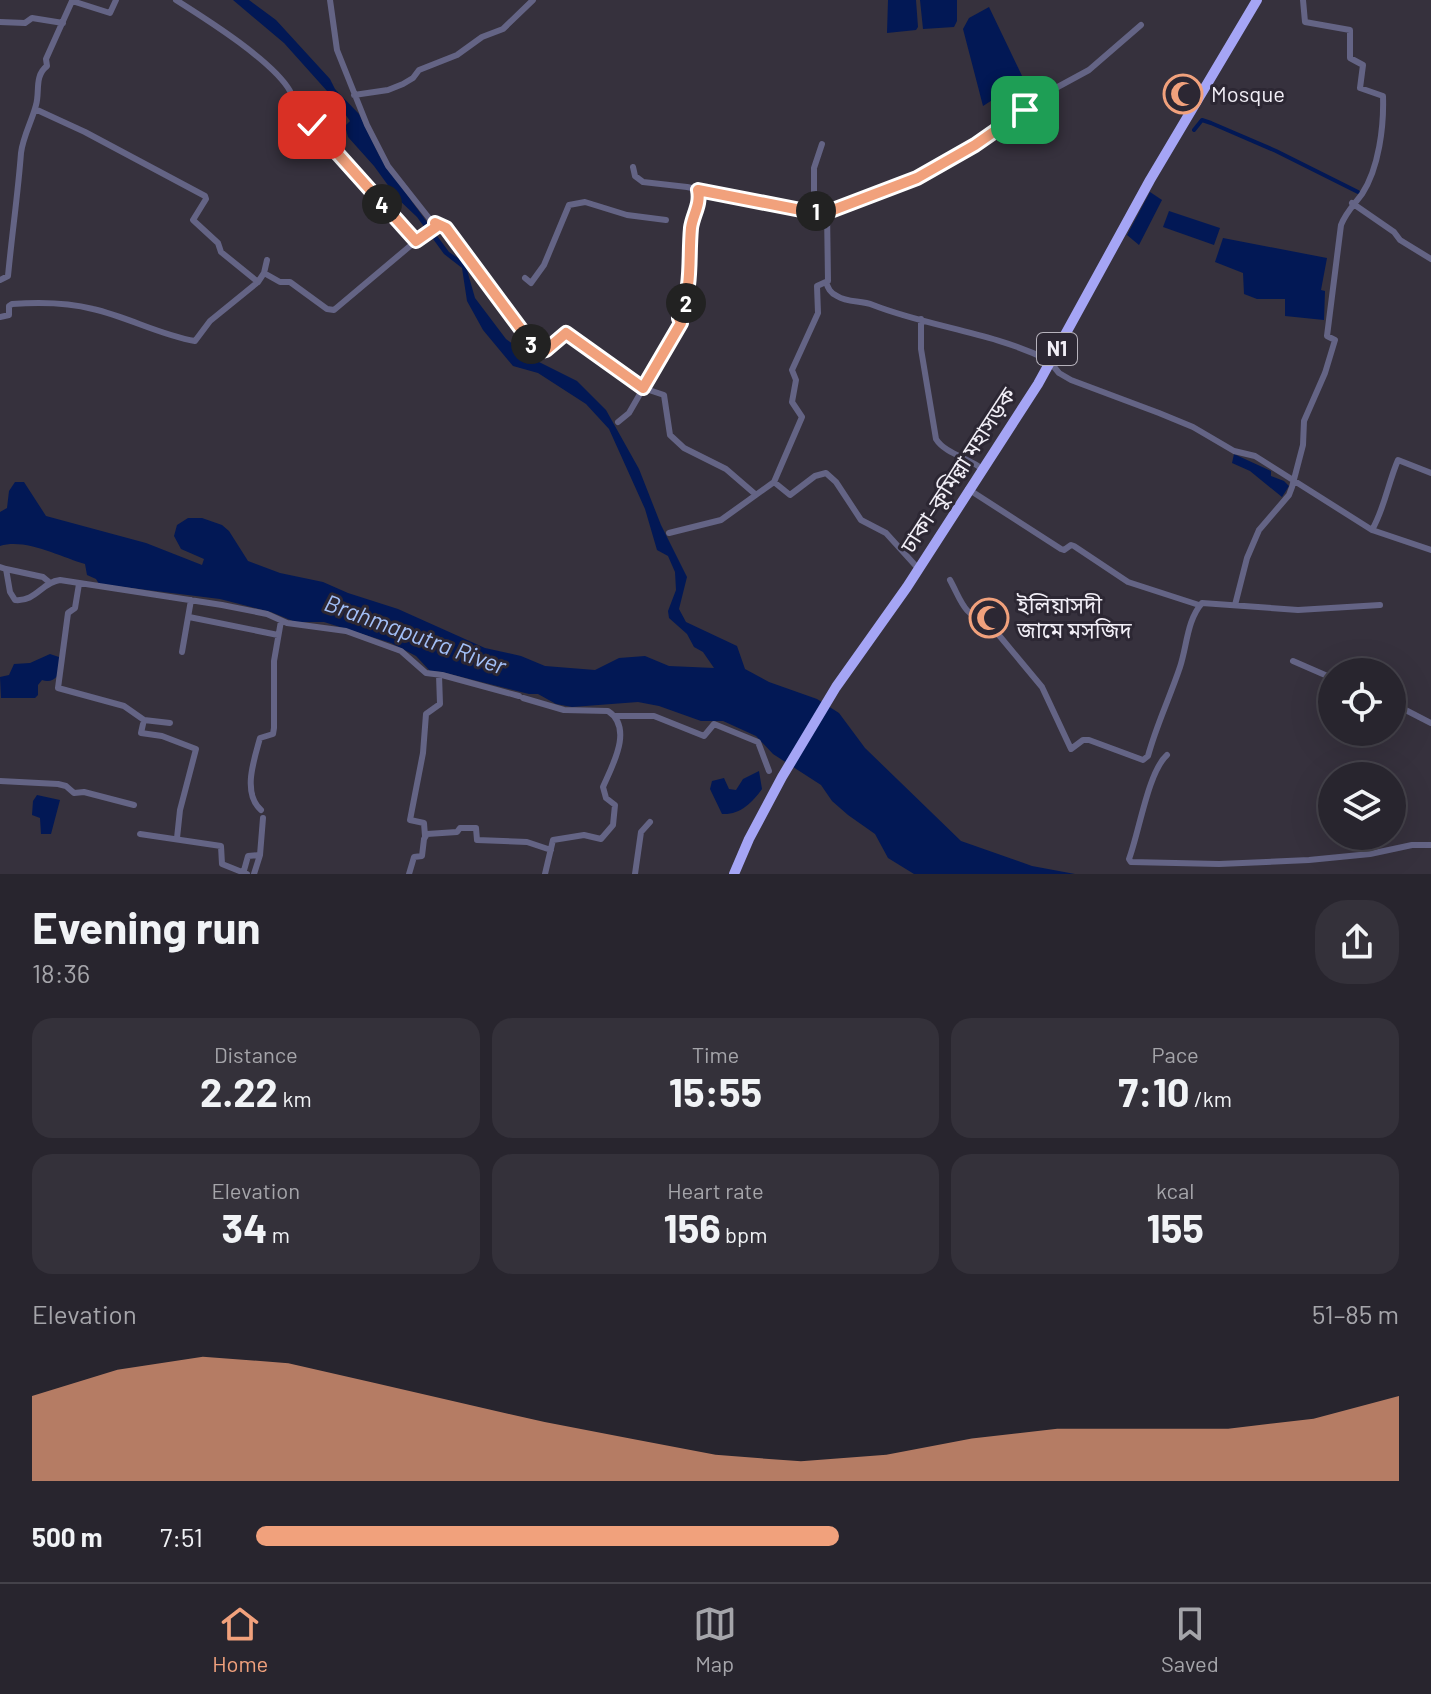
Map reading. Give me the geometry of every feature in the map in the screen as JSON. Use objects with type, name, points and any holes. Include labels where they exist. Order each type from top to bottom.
[{"type":"highway","name":"ঢাকা–কুমিল্লা মহাসড়ক","points":[[732,874],[752,822],[776,774],[1048,361],[1146,178],[1250,0]]},
{"type":"highway","name":"ঢাকা–কুমিল্লা মহাসড়ক","points":[[835,685],[907,587],[1048,361],[1150,180],[1257,0]]},
{"type":"street","points":[[0,280],[8,276],[21,151],[35,109],[41,73],[47,66],[46,59],[72,1],[110,13],[116,0]]},
{"type":"street","points":[[176,0],[255,55],[277,75],[291,92],[296,108],[416,241]]},
{"type":"street","points":[[330,0],[337,50],[354,95],[388,166],[418,206],[436,225],[446,228],[454,236],[532,344],[542,351],[546,350],[566,333],[643,388],[664,395],[670,435],[684,448],[726,469],[755,494]]},
{"type":"street","points":[[354,95],[388,90],[413,78],[419,70],[457,55],[482,37],[503,29],[533,0]]},
{"type":"street","points":[[1235,605],[1247,558],[1259,530],[1289,495],[1294,480],[1303,445],[1304,421],[1325,373],[1335,340],[1327,336],[1341,225],[1369,178],[1381,132],[1383,96],[1360,88],[1363,65],[1350,58],[1350,30],[1305,22],[1303,0]]},
{"type":"street","points":[[0,22],[25,23],[32,18],[63,23]]},
{"type":"street","points":[[633,167],[635,176],[643,182],[827,211],[917,178],[953,159],[1054,89],[1089,70],[1141,25]]},
{"type":"street","points":[[35,109],[205,196],[193,220],[218,243],[221,252],[258,282]]},
{"type":"street","points":[[814,211],[814,168],[822,144]]},
{"type":"street","points":[[618,422],[627,416],[681,323],[679,318],[690,287],[691,227],[700,201],[698,190]]},
{"type":"street","points":[[525,278],[531,283],[544,265],[569,205],[585,202],[627,215],[666,220]]},
{"type":"street","points":[[1352,203],[1394,232],[1400,240],[1431,259]]},
{"type":"street","points":[[827,211],[826,282],[828,289],[840,298],[872,304],[888,312],[1013,345],[1048,361],[1071,380],[1193,427],[1234,451],[1273,465],[1372,530],[1431,550]]},
{"type":"street","points":[[264,273],[280,282],[290,282],[327,309],[334,310],[436,225]]},
{"type":"street","points":[[0,317],[9,315],[12,304],[54,303],[93,309],[195,341],[210,321],[258,282],[267,260]]},
{"type":"street","points":[[669,533],[721,520],[774,482],[801,423],[802,414],[792,402],[796,380],[792,370],[818,313],[817,286],[826,282]]},
{"type":"street","points":[[921,319],[921,349],[936,439],[941,448],[961,455],[978,466]]},
{"type":"street","points":[[1372,530],[1386,504],[1398,460],[1431,473]]},
{"type":"street","points":[[774,482],[790,495],[815,476],[826,473],[836,482],[861,520],[886,533],[915,565]]},
{"type":"street","points":[[968,489],[1061,549],[1074,546],[1128,582],[1199,605]]},
{"type":"street","points":[[49,582],[43,577],[3,568],[15,600],[26,601],[49,582],[60,580],[191,600],[373,639],[401,651],[426,673],[564,710],[608,711],[615,716],[654,716],[704,736],[714,724],[758,742],[776,774]]},
{"type":"street","points":[[950,580],[970,615],[988,622],[1042,687],[1071,749],[1083,740],[1089,740],[1143,760],[1148,756],[1155,730],[1176,680],[1193,613],[1202,603],[1298,610],[1380,605]]},
{"type":"street","points":[[79,584],[75,608],[68,613],[58,688],[124,706],[144,720],[170,723]]},
{"type":"street","points":[[182,652],[191,600]]},
{"type":"street","points":[[189,617],[278,635]]},
{"type":"street","points":[[254,874],[260,855],[262,814],[250,790],[260,738],[270,735],[274,728],[274,661],[281,621]]},
{"type":"street","points":[[1293,661],[1318,672]]},
{"type":"street","points":[[409,874],[414,857],[422,856],[424,823],[410,820],[423,753],[426,714],[440,704],[439,675]]},
{"type":"street","points":[[1406,710],[1431,723]]},
{"type":"street","points":[[545,874],[553,840],[584,835],[601,839],[613,825],[615,805],[606,798],[603,787],[617,757],[620,741],[615,716]]},
{"type":"street","points":[[143,724],[141,733],[162,736],[196,749],[180,810],[177,838]]},
{"type":"street","points":[[1167,755],[1160,762],[1152,785],[1129,859],[1131,862],[1219,864],[1309,860],[1431,845]]},
{"type":"street","points":[[0,781],[58,784],[74,793],[84,792],[134,805]]},
{"type":"street","points":[[635,874],[641,832],[650,822]]},
{"type":"street","points":[[425,836],[476,828],[477,840],[527,842],[551,850]]},
{"type":"street","points":[[140,834],[221,846],[222,864],[244,874],[248,856],[260,855]]},
{"type":"water","name":"Brahmaputra River","points":[[233,0],[249,0],[276,20],[359,114],[379,155],[413,203],[449,252],[465,263],[475,298],[506,339],[535,360],[577,381],[606,410],[639,469],[661,525],[687,577],[679,609],[686,622],[737,646],[745,669],[769,682],[817,699],[839,713],[865,748],[961,841],[1032,866],[1075,874],[914,874],[888,858],[875,834],[832,801],[821,785],[773,754],[756,736],[723,721],[701,721],[638,702],[572,707],[556,704],[538,694],[430,671],[416,656],[391,643],[324,622],[295,622],[271,612],[220,599],[99,584],[87,575],[85,564],[32,546],[0,546],[0,512],[7,508],[9,491],[15,482],[24,482],[46,516],[146,543],[202,565],[204,559],[181,549],[174,536],[177,525],[188,518],[202,518],[222,525],[248,561],[280,573],[323,582],[398,609],[485,648],[521,656],[545,666],[595,670],[619,658],[645,656],[669,666],[714,668],[703,652],[694,647],[687,634],[669,618],[668,611],[676,590],[675,572],[668,556],[657,550],[645,509],[609,429],[586,404],[538,373],[513,366],[483,330],[467,301],[462,268],[444,254],[417,217],[398,199],[348,137],[345,126],[350,121],[336,101],[284,43]]},
{"type":"water","points":[[888,0],[916,0],[916,30],[887,33]]},
{"type":"water","points":[[920,0],[957,0],[954,27],[923,29]]},
{"type":"water","points":[[989,7],[1024,80],[983,106],[963,29],[969,18]]},
{"type":"water","points":[[1150,192],[1162,200],[1139,245],[1127,235]]},
{"type":"water","points":[[1169,211],[1220,228],[1214,245],[1163,227]]},
{"type":"water","points":[[1223,238],[1327,258],[1321,290],[1325,291],[1324,320],[1285,316],[1285,299],[1257,299],[1244,294],[1243,273],[1215,262]]},
{"type":"water","points":[[1234,454],[1271,471],[1271,476],[1284,481],[1289,486],[1282,497],[1250,471],[1232,463]]},
{"type":"water","points":[[50,654],[59,657],[60,671],[51,680],[42,680],[35,698],[1,698],[0,677],[9,675],[14,664],[30,663]]},
{"type":"water","points":[[759,771],[762,789],[754,799],[740,810],[722,814],[710,789],[712,781],[724,778],[729,789],[736,790],[743,779]]},
{"type":"water","points":[[37,795],[60,800],[51,834],[41,834],[40,818],[32,815],[33,801]]},
{"type":"waterway","points":[[1194,130],[1202,120],[1211,123],[1358,192]]},
{"type":"place","name":"Mosque","points":[[1183,94]]},
{"type":"place","name":"ইলিয়াসদী জামে মসজিদ","points":[[989,618]]},
{"type":"route","points":[[312,125],[416,241],[436,227],[435,223],[446,228],[532,344],[542,351],[546,350],[566,333],[643,388],[681,323],[679,318],[690,287],[691,227],[700,201],[698,190],[806,211],[833,210],[917,178],[953,159],[1025,110]]}]
